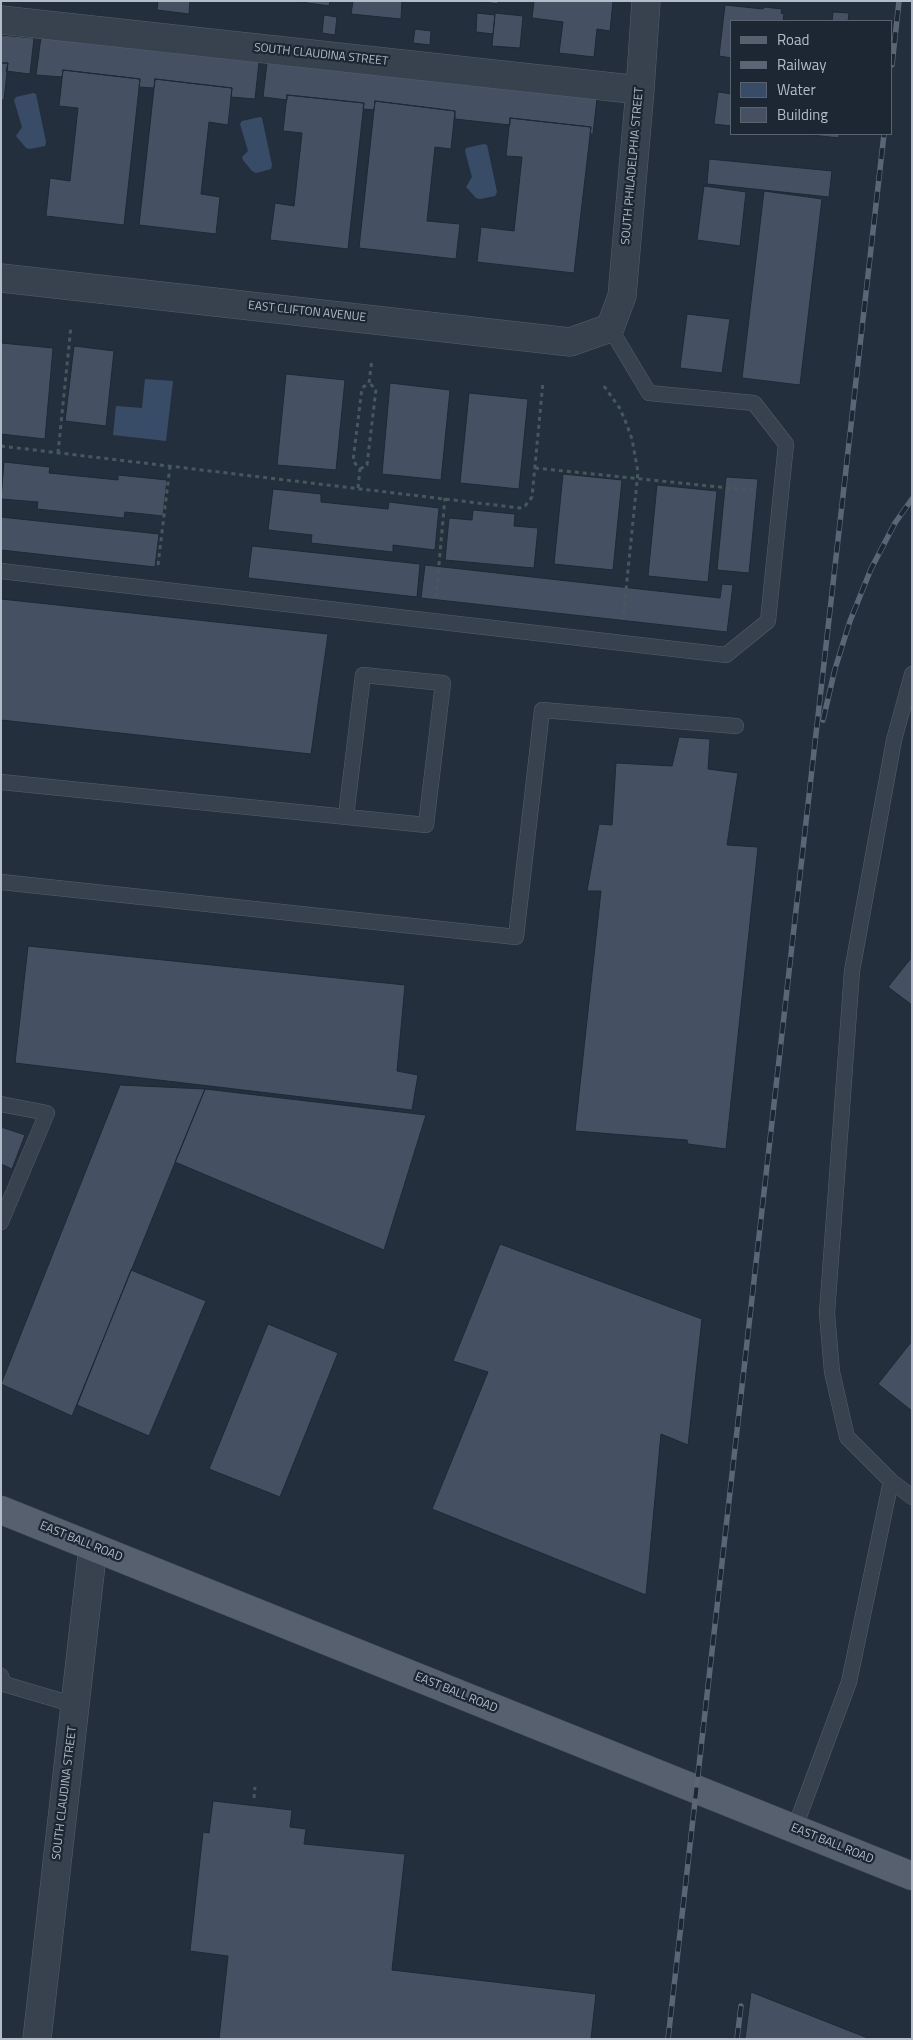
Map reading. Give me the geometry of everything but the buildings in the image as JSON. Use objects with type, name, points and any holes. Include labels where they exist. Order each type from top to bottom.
[{"type":"main road","name":"EAST BALL ROAD","points":[[1,1510],[912,1876]]},
{"type":"street","name":"SOUTH PHILADELPHIA STREET","points":[[610,328],[622,296],[646,1]]},
{"type":"street","name":"SOUTH CLAUDINA STREET","points":[[1,20],[640,90]]},
{"type":"street","name":"EAST CLIFTON AVENUE","points":[[1,278],[570,342],[610,328]]},
{"type":"street","name":"SOUTH CLAUDINA STREET","points":[[37,2039],[93,1547]]},
{"type":"lane","points":[[1,571],[726,655],[768,621],[786,444],[754,403],[649,393],[610,328]]},
{"type":"lane","points":[[912,674],[894,740],[852,971],[827,1313],[832,1372],[848,1437],[891,1481],[912,1497]]},
{"type":"lane","points":[[1,782],[426,825],[443,684],[363,675],[346,816]]},
{"type":"lane","points":[[1,882],[516,936],[542,710],[736,726]]},
{"type":"lane","points":[[1,1104],[48,1113],[1,1222]]},
{"type":"lane","points":[[794,1830],[849,1682],[891,1481]]},
{"type":"lane","points":[[1,1676],[4,1684],[75,1705]]},
{"type":"path","points":[[58,453],[71,326]]},
{"type":"path","points":[[358,488],[360,469],[353,461],[362,388],[369,382],[372,359]]},
{"type":"path","points":[[360,469],[367,464],[376,389],[369,382]]},
{"type":"path","points":[[1,446],[520,508],[525,506],[532,497],[544,382]]},
{"type":"path","points":[[604,386],[618,407],[632,439],[637,478],[621,642]]},
{"type":"path","points":[[156,589],[170,466]]},
{"type":"path","points":[[535,468],[781,494]]},
{"type":"path","points":[[434,621],[445,498]]},
{"type":"path","points":[[254,1798],[255,1787]]},
{"type":"water","points":[[36,94],[46,142],[45,146],[30,149],[26,148],[16,136],[22,127],[14,100],[16,97]]},
{"type":"water","points":[[262,118],[272,165],[271,169],[256,173],[252,171],[242,157],[248,151],[240,124],[242,121]]},
{"type":"water","points":[[487,145],[497,192],[495,196],[480,199],[476,198],[466,187],[472,177],[465,151],[466,148]]},
{"type":"water","points":[[145,379],[173,381],[166,441],[113,435],[116,406],[142,408]]},
{"type":"railway","points":[[893,56],[899,1]]},
{"type":"railway","points":[[668,2039],[884,135]]},
{"type":"railway","points":[[823,720],[835,669],[850,621],[871,569],[895,523],[912,499]]},
{"type":"railway","points":[[737,2039],[741,2006]]}]
